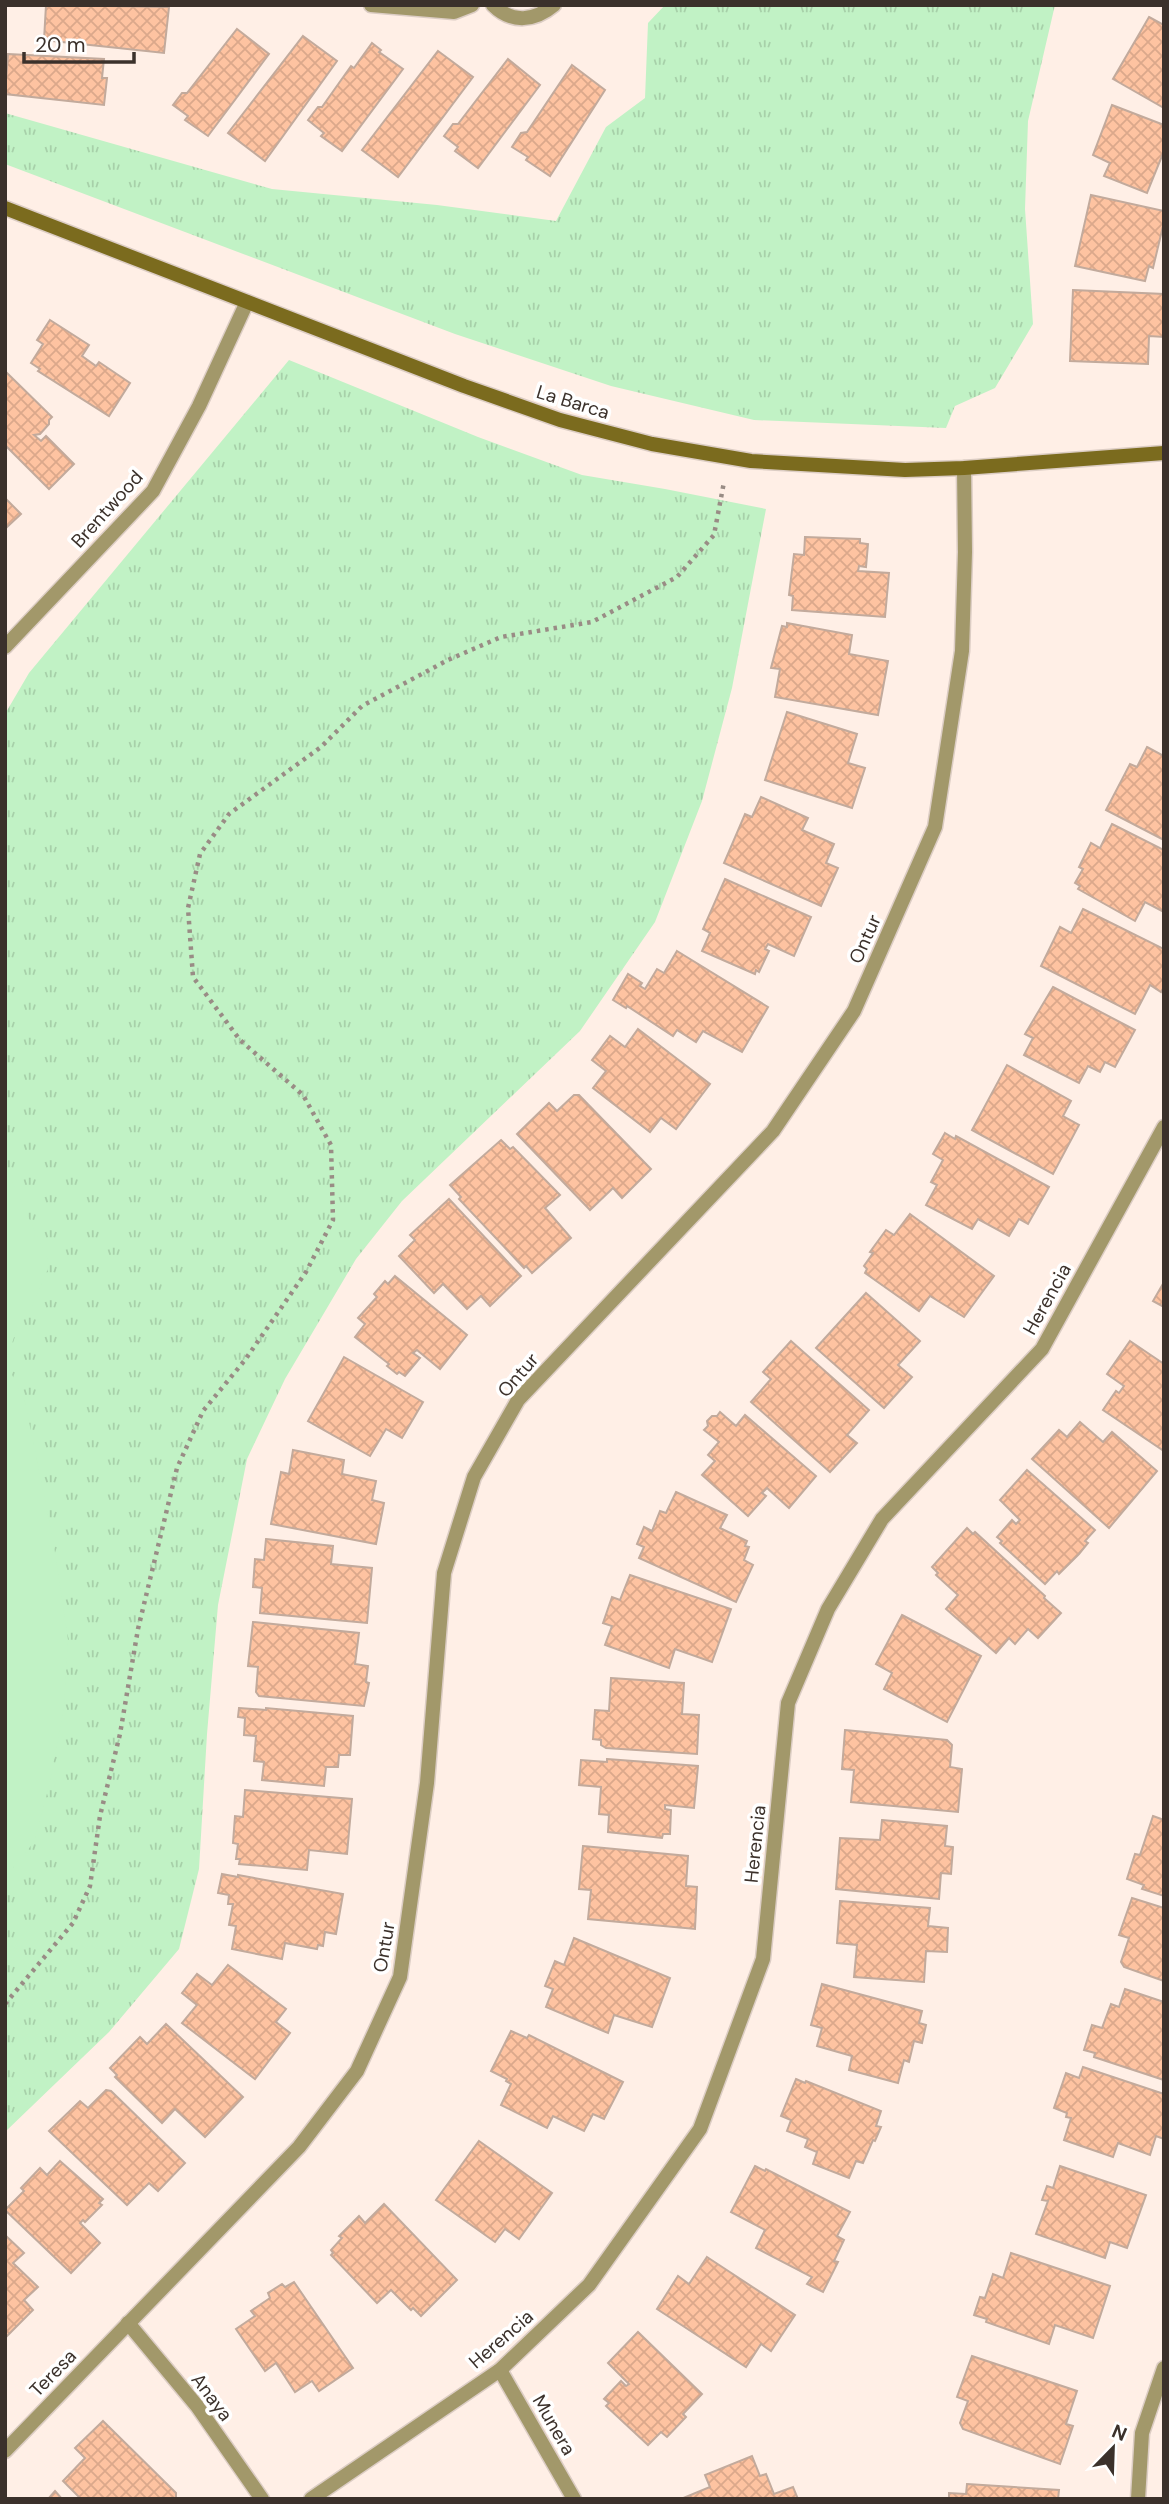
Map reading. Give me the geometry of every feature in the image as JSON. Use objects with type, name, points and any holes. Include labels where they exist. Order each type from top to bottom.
[{"type":"street","points":[[371,5],[454,12],[472,5]]},
{"type":"street","points":[[493,5],[507,16],[520,19],[532,18],[554,5]]},
{"type":"street","name":"La Barca","points":[[5,208],[464,386],[560,420],[652,444],[751,461],[905,470],[1164,453]]},
{"type":"street","name":"Brentwood","points":[[5,647],[153,491],[200,405],[247,302]]},
{"type":"street","name":"Ontur","points":[[128,2323],[299,2147],[357,2071],[400,1977],[427,1783],[444,1573],[474,1477],[518,1400],[774,1131],[854,1011],[935,827],[962,651],[964,468]]},
{"type":"street","name":"Herencia","points":[[311,2499],[500,2370],[589,2284],[700,2129],[763,1959],[788,1703],[828,1609],[882,1519],[1042,1349],[1164,1127]]},
{"type":"street","name":"Teresa","points":[[5,2451],[128,2323]]},
{"type":"street","name":"Anaya","points":[[128,2323],[197,2406],[262,2499]]},
{"type":"street","points":[[1138,2499],[1142,2433],[1164,2368]]},
{"type":"street","name":"Munera","points":[[500,2370],[574,2499]]},
{"type":"path","points":[[5,2004],[73,1923],[90,1886],[100,1816],[120,1734],[138,1629],[153,1558],[177,1468],[203,1411],[245,1360],[306,1272],[334,1220],[331,1145],[303,1095],[240,1040],[193,977],[188,908],[200,854],[229,814],[321,747],[362,706],[448,660],[501,637],[592,622],[677,577],[714,536],[729,457]]},
{"type":"green space","points":[[665,5],[1055,5],[1028,121],[1025,209],[1033,324],[995,388],[955,406],[946,428],[754,420],[611,386],[455,334],[5,164],[5,113],[272,189],[437,205],[556,221],[606,127],[645,98],[648,23]]},
{"type":"green space","points":[[289,360],[478,437],[582,475],[766,509],[732,688],[702,801],[655,922],[580,1031],[402,1201],[356,1259],[285,1379],[247,1459],[218,1605],[199,1869],[179,1949],[109,2032],[5,2132],[5,714],[29,673]]},
{"type":"green space","points":[[5,1166],[50,1264],[30,1311],[17,1328],[6,1362],[25,1402],[53,1539],[68,1640],[64,1706],[49,1786],[34,1842],[5,1878]]},
{"type":"building","points":[[46,5],[169,7],[164,53],[44,40]]},
{"type":"building","points":[[1149,17],[1164,25],[1164,108],[1113,79]]},
{"type":"building","points":[[237,29],[269,54],[208,136],[185,120],[188,116],[173,105],[182,93],[187,93]]},
{"type":"building","points":[[303,36],[337,61],[265,161],[228,133]]},
{"type":"building","points":[[372,43],[381,50],[379,52],[403,69],[342,151],[321,136],[324,133],[308,120],[318,107],[322,107],[351,66],[354,68]]},
{"type":"building","points":[[438,51],[473,77],[398,177],[362,150]]},
{"type":"building","points":[[8,54],[104,59],[102,78],[107,78],[104,105],[5,94]]},
{"type":"building","points":[[508,59],[540,85],[478,168],[455,151],[458,147],[444,136],[453,124],[458,124]]},
{"type":"building","points":[[572,65],[605,90],[550,176],[512,147],[521,133],[527,132]]},
{"type":"building","points":[[1112,105],[1164,125],[1164,151],[1147,193],[1104,176],[1110,163],[1093,155]]},
{"type":"building","points":[[1091,195],[1164,211],[1153,268],[1149,266],[1145,281],[1075,266]]},
{"type":"building","points":[[1073,290],[1164,294],[1164,337],[1149,336],[1148,364],[1070,361]]},
{"type":"building","points":[[50,320],[89,345],[82,356],[96,366],[99,362],[130,383],[109,416],[38,371],[40,369],[31,363],[43,344],[37,340]]},
{"type":"building","points":[[6,372],[52,417],[40,434],[34,435],[41,441],[46,436],[74,464],[49,489],[5,445]]},
{"type":"building","points":[[5,498],[21,514],[5,529]]},
{"type":"building","points":[[805,537],[860,539],[860,543],[868,544],[866,567],[859,566],[858,571],[889,573],[885,617],[792,610],[793,596],[789,595],[794,554],[804,555]]},
{"type":"building","points":[[787,623],[852,635],[849,654],[888,661],[878,715],[775,697],[780,669],[771,668],[782,626],[787,627]]},
{"type":"building","points":[[787,712],[857,734],[848,763],[865,768],[852,808],[765,780]]},
{"type":"building","points":[[1147,747],[1164,756],[1164,840],[1106,810],[1130,764],[1137,767]]},
{"type":"building","points":[[761,797],[808,818],[802,830],[834,844],[826,863],[838,868],[821,906],[724,863],[745,814],[752,817]]},
{"type":"building","points":[[1112,824],[1164,850],[1164,912],[1145,902],[1135,921],[1078,889],[1080,886],[1075,883],[1083,869],[1079,867],[1091,843],[1100,848]]},
{"type":"building","points":[[725,879],[811,917],[794,956],[768,944],[765,949],[769,951],[759,972],[756,970],[755,974],[702,951],[710,933],[703,929]]},
{"type":"building","points":[[1083,909],[1164,949],[1164,987],[1161,992],[1150,985],[1135,1014],[1041,966],[1060,927],[1071,933]]},
{"type":"building","points":[[677,951],[768,1007],[742,1052],[703,1031],[696,1042],[677,1030],[673,1036],[613,1000],[628,974],[642,983],[640,986],[645,989],[657,969],[664,973]]},
{"type":"building","points":[[1053,987],[1135,1030],[1115,1067],[1105,1062],[1100,1072],[1088,1066],[1079,1083],[1024,1055],[1033,1038],[1025,1034]]},
{"type":"building","points":[[638,1029],[710,1084],[676,1129],[661,1118],[650,1132],[593,1088],[606,1071],[592,1060],[610,1036],[625,1047]]},
{"type":"building","points":[[1007,1065],[1071,1101],[1063,1116],[1079,1125],[1053,1174],[972,1130]]},
{"type":"building","points":[[574,1095],[579,1095],[651,1169],[622,1198],[613,1188],[590,1210],[517,1134],[549,1103],[557,1111]]},
{"type":"building","points":[[945,1133],[955,1139],[956,1136],[1049,1187],[1028,1224],[1019,1219],[1009,1236],[978,1219],[972,1229],[926,1205],[937,1185],[931,1182],[943,1160],[933,1154]]},
{"type":"building","points":[[501,1140],[510,1149],[513,1147],[560,1195],[545,1208],[571,1238],[532,1273],[526,1266],[524,1268],[459,1199],[461,1197],[450,1185]]},
{"type":"building","points":[[449,1199],[521,1276],[490,1306],[481,1296],[467,1309],[443,1284],[434,1293],[399,1256],[415,1240],[410,1235]]},
{"type":"building","points":[[910,1214],[994,1276],[964,1317],[930,1296],[919,1311],[865,1273],[867,1269],[864,1266],[873,1253],[870,1252],[886,1230],[894,1235]]},
{"type":"building","points":[[395,1276],[467,1335],[440,1369],[417,1350],[413,1353],[420,1358],[405,1376],[399,1372],[397,1374],[387,1366],[389,1364],[355,1337],[365,1324],[358,1318],[377,1297],[374,1294],[385,1281],[388,1284]]},
{"type":"building","points":[[1164,1282],[1164,1307],[1153,1301]]},
{"type":"building","points":[[866,1293],[920,1341],[898,1365],[912,1377],[884,1408],[816,1348]]},
{"type":"building","points":[[791,1341],[869,1410],[847,1435],[857,1443],[830,1472],[751,1402],[771,1379],[763,1372]]},
{"type":"building","points":[[1130,1341],[1164,1364],[1164,1451],[1103,1410],[1116,1391],[1119,1393],[1124,1386],[1107,1374]]},
{"type":"building","points":[[344,1357],[423,1402],[402,1438],[386,1429],[370,1456],[308,1421]]},
{"type":"building","points":[[720,1412],[736,1426],[745,1415],[816,1476],[789,1508],[767,1488],[762,1493],[766,1496],[748,1516],[702,1475],[715,1461],[708,1455],[719,1442],[704,1430],[708,1426],[707,1421]]},
{"type":"building","points":[[1080,1422],[1103,1442],[1112,1432],[1157,1471],[1109,1528],[1032,1459],[1059,1430],[1067,1437]]},
{"type":"building","points":[[293,1450],[344,1460],[342,1474],[376,1481],[372,1500],[384,1503],[376,1544],[271,1524],[281,1472],[289,1474]]},
{"type":"building","points":[[1027,1470],[1095,1530],[1085,1541],[1088,1543],[1079,1554],[1045,1584],[1000,1543],[1002,1541],[997,1537],[1012,1520],[1016,1524],[1020,1520],[1000,1500]]},
{"type":"building","points":[[676,1492],[727,1515],[720,1528],[747,1541],[745,1546],[749,1547],[744,1560],[753,1565],[736,1602],[639,1558],[644,1547],[637,1544],[644,1527],[652,1531],[660,1511],[666,1513]]},
{"type":"building","points":[[967,1528],[973,1534],[975,1532],[1061,1613],[1038,1638],[1028,1629],[1015,1644],[1009,1638],[996,1653],[946,1609],[958,1595],[936,1575],[938,1573],[932,1567]]},
{"type":"building","points":[[266,1539],[333,1546],[331,1564],[372,1568],[367,1623],[260,1613],[262,1588],[253,1587],[255,1559],[264,1560]]},
{"type":"building","points":[[630,1575],[731,1609],[712,1662],[675,1649],[669,1668],[605,1645],[612,1626],[603,1623],[612,1597],[620,1600]]},
{"type":"building","points":[[902,1615],[981,1656],[947,1722],[884,1689],[892,1673],[876,1664]]},
{"type":"building","points":[[253,1622],[359,1633],[355,1664],[368,1666],[366,1682],[369,1683],[364,1706],[259,1696],[256,1692],[258,1667],[248,1666]]},
{"type":"building","points":[[611,1678],[684,1683],[682,1714],[699,1715],[697,1754],[606,1748],[601,1745],[601,1740],[593,1739],[595,1710],[609,1711]]},
{"type":"building","points":[[239,1708],[353,1716],[350,1755],[339,1755],[338,1767],[326,1767],[324,1786],[262,1780],[264,1762],[254,1761],[256,1736],[244,1735],[245,1718],[238,1717]]},
{"type":"building","points":[[845,1730],[947,1740],[952,1745],[950,1767],[962,1769],[958,1812],[851,1802],[854,1770],[842,1769]]},
{"type":"building","points":[[607,1759],[698,1766],[694,1808],[665,1805],[665,1809],[671,1810],[670,1834],[663,1834],[662,1838],[608,1832],[609,1815],[599,1814],[601,1787],[579,1785],[581,1760],[607,1762]]},
{"type":"building","points":[[245,1790],[352,1799],[347,1854],[309,1850],[307,1870],[239,1864],[240,1859],[236,1859],[238,1844],[233,1843],[235,1816],[243,1817]]},
{"type":"building","points":[[1153,1816],[1164,1820],[1164,1896],[1142,1889],[1144,1885],[1127,1879],[1135,1854],[1140,1855]]},
{"type":"building","points":[[882,1820],[947,1826],[945,1846],[953,1847],[951,1874],[941,1873],[939,1899],[836,1889],[840,1838],[880,1840]]},
{"type":"building","points":[[583,1846],[688,1856],[686,1886],[697,1887],[695,1929],[588,1919],[591,1890],[579,1889]]},
{"type":"building","points":[[222,1874],[343,1894],[336,1934],[325,1932],[323,1946],[318,1945],[317,1949],[285,1943],[282,1959],[232,1949],[236,1926],[229,1925],[233,1904],[228,1904],[229,1895],[218,1893]]},
{"type":"building","points":[[1132,1898],[1164,1908],[1164,1981],[1124,1967],[1121,1962],[1129,1938],[1119,1935]]},
{"type":"building","points":[[840,1901],[930,1908],[928,1926],[948,1928],[947,1952],[926,1951],[924,1982],[854,1977],[857,1945],[837,1943]]},
{"type":"building","points":[[574,1938],[670,1978],[652,2027],[614,2015],[608,2033],[546,2007],[553,1989],[545,1986],[555,1961],[564,1965]]},
{"type":"building","points":[[228,1965],[286,2009],[276,2022],[290,2033],[255,2079],[182,2023],[197,2005],[182,1993],[197,1974],[212,1985]]},
{"type":"building","points":[[822,1984],[922,2011],[919,2023],[926,2025],[922,2043],[914,2041],[909,2062],[904,2060],[898,2083],[849,2070],[852,2056],[817,2046],[822,2028],[811,2025]]},
{"type":"building","points":[[1125,1989],[1164,2002],[1164,2080],[1094,2057],[1095,2053],[1084,2050],[1092,2025],[1102,2028],[1111,2004],[1119,2007]]},
{"type":"building","points":[[166,2024],[243,2097],[205,2137],[175,2109],[162,2123],[115,2077],[117,2075],[110,2068],[140,2037],[147,2044]]},
{"type":"building","points":[[511,2031],[527,2038],[529,2035],[623,2082],[604,2119],[593,2114],[584,2131],[553,2116],[547,2128],[501,2105],[511,2084],[491,2071]]},
{"type":"building","points":[[1083,2067],[1164,2094],[1164,2139],[1156,2136],[1150,2155],[1118,2143],[1113,2157],[1064,2140],[1071,2118],[1066,2117],[1067,2113],[1054,2108],[1066,2073],[1079,2078]]},
{"type":"building","points":[[796,2079],[881,2111],[876,2126],[881,2127],[875,2141],[873,2140],[863,2163],[856,2161],[849,2178],[813,2164],[817,2152],[805,2147],[808,2139],[787,2131],[791,2120],[781,2116]]},
{"type":"building","points":[[106,2090],[111,2091],[185,2163],[158,2191],[149,2183],[127,2205],[49,2131],[80,2101],[88,2108]]},
{"type":"building","points":[[479,2141],[552,2193],[519,2239],[505,2229],[495,2242],[436,2200]]},
{"type":"building","points":[[60,2161],[103,2199],[99,2203],[102,2205],[85,2222],[83,2220],[80,2223],[100,2243],[71,2273],[5,2210],[24,2191],[21,2188],[40,2168],[47,2175]]},
{"type":"building","points":[[755,2166],[850,2212],[837,2236],[844,2240],[834,2261],[838,2262],[823,2292],[807,2284],[812,2277],[756,2248],[765,2230],[731,2212]]},
{"type":"building","points":[[1060,2166],[1146,2195],[1127,2248],[1110,2242],[1105,2258],[1036,2234],[1048,2201],[1042,2200],[1047,2186],[1053,2188]]},
{"type":"building","points":[[384,2204],[457,2280],[421,2316],[391,2290],[377,2303],[331,2255],[331,2250],[342,2238],[339,2236],[359,2216],[365,2223]]},
{"type":"building","points":[[5,2235],[24,2253],[13,2263],[38,2287],[24,2300],[33,2310],[5,2338]]},
{"type":"building","points":[[1011,2253],[1110,2286],[1093,2338],[1055,2325],[1049,2344],[986,2322],[987,2319],[974,2315],[980,2297],[985,2298],[993,2274],[1003,2278]]},
{"type":"building","points":[[707,2257],[795,2315],[771,2351],[761,2344],[746,2367],[657,2309],[678,2276],[689,2284]]},
{"type":"building","points":[[294,2282],[353,2368],[319,2391],[312,2381],[295,2392],[276,2363],[265,2371],[236,2329],[255,2316],[251,2311],[270,2298],[268,2293],[282,2284],[285,2287]]},
{"type":"building","points":[[638,2332],[702,2394],[683,2414],[686,2417],[667,2437],[661,2432],[648,2445],[606,2406],[609,2403],[604,2399],[621,2381],[626,2386],[629,2384],[608,2363]]},
{"type":"building","points":[[972,2356],[1077,2391],[1066,2424],[1073,2426],[1060,2464],[963,2429],[960,2423],[968,2401],[957,2397]]},
{"type":"building","points":[[103,2421],[176,2493],[176,2499],[81,2499],[63,2481],[85,2458],[75,2448]]},
{"type":"building","points":[[752,2456],[760,2476],[766,2474],[774,2494],[793,2487],[798,2499],[681,2499],[710,2487],[705,2475]]},
{"type":"building","points":[[967,2484],[1059,2490],[1058,2499],[949,2499],[949,2493],[966,2494]]},
{"type":"building","points":[[55,2491],[62,2499],[48,2499]]}]
